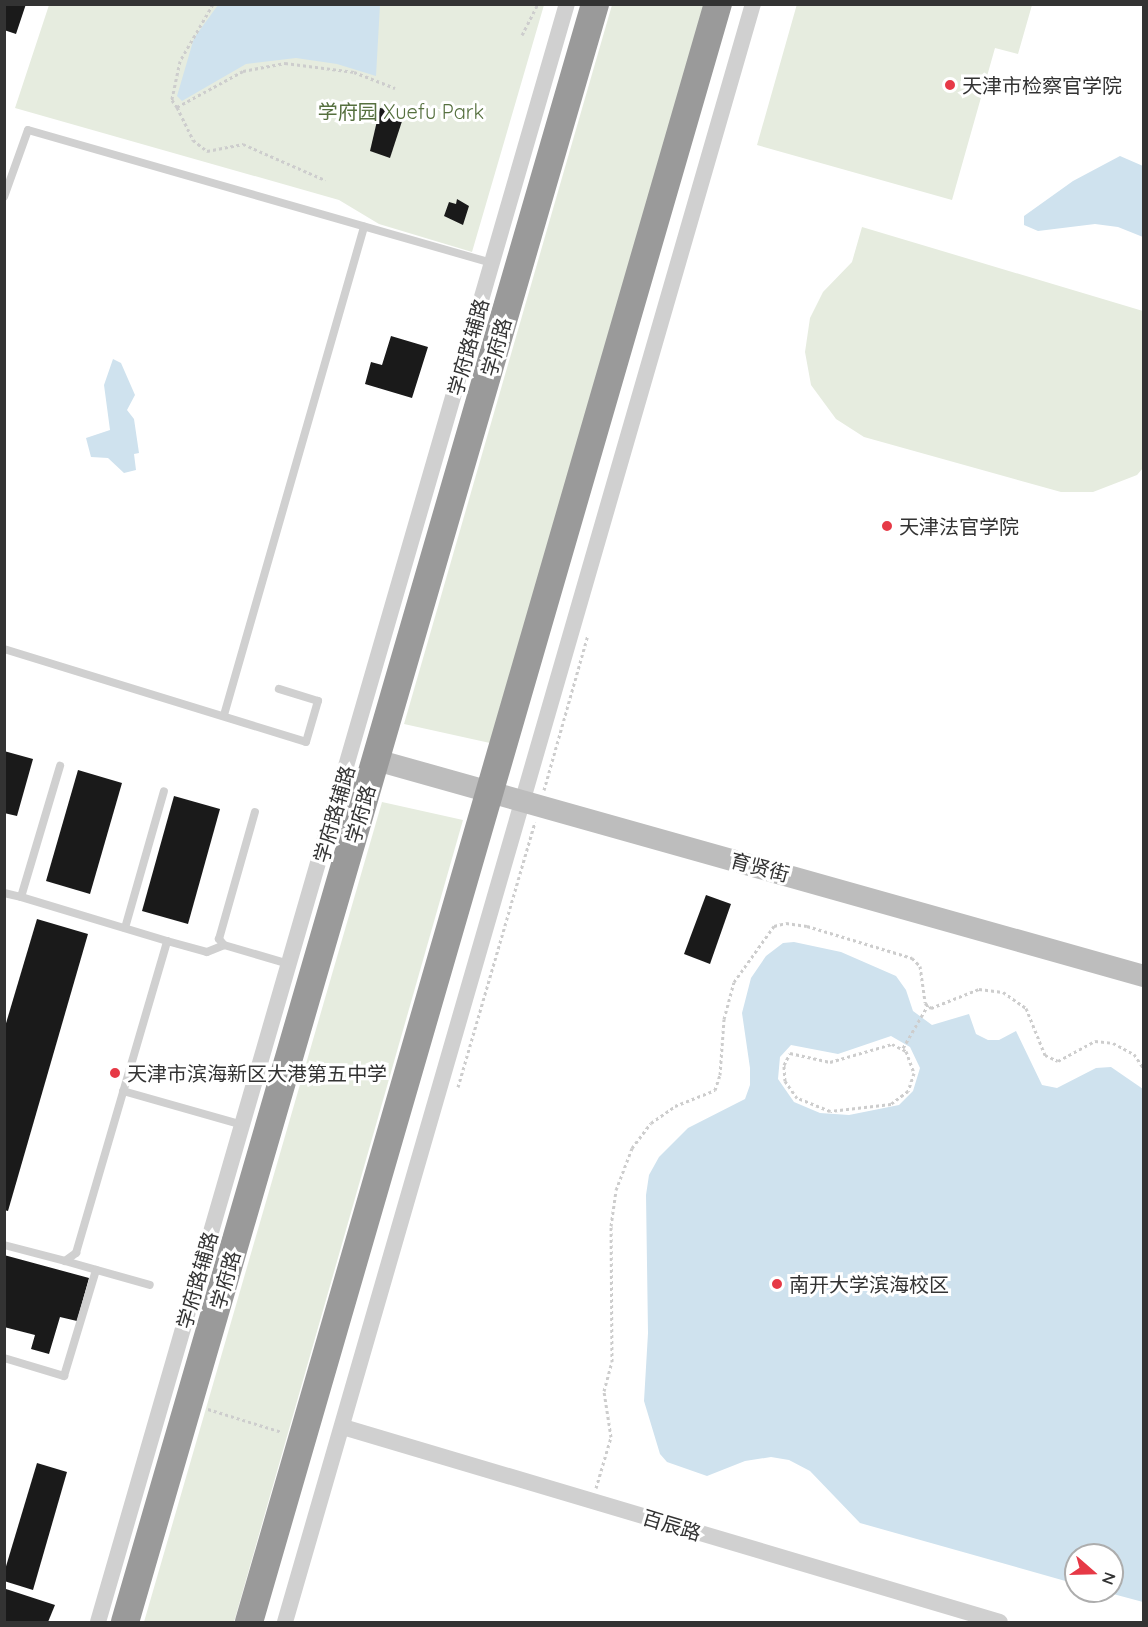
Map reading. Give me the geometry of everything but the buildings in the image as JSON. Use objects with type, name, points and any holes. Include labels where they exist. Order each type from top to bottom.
[{"type":"highway","name":"学府路","points":[[125,1623],[596,4]]},
{"type":"highway","points":[[249,1623],[718,4]]},
{"type":"street","name":"学府路辅路","points":[[98,1623],[567,4]]},
{"type":"street","points":[[285,1623],[753,4]]},
{"type":"street","name":"育贤街","points":[[376,760],[1143,976]]},
{"type":"street","name":"百辰路","points":[[343,1428],[1000,1623]]},
{"type":"lane","points":[[4,197],[28,130],[492,263]]},
{"type":"lane","points":[[224,715],[364,227]]},
{"type":"lane","points":[[4,649],[306,742],[318,701],[279,689]]},
{"type":"lane","points":[[21,897],[60,766]]},
{"type":"lane","points":[[125,928],[164,791]]},
{"type":"lane","points":[[255,812],[219,939],[224,945],[290,964]]},
{"type":"lane","points":[[4,893],[207,952],[224,945]]},
{"type":"lane","points":[[65,1261],[76,1253],[167,941]]},
{"type":"lane","points":[[123,1091],[243,1125]]},
{"type":"lane","points":[[4,1245],[150,1285]]},
{"type":"lane","points":[[4,1358],[64,1376],[96,1270]]},
{"type":"path","points":[[213,4],[180,61],[172,100],[193,140],[207,151],[243,144],[325,180]]},
{"type":"path","points":[[522,36],[538,4]]},
{"type":"path","points":[[177,107],[243,71],[285,63],[354,72],[395,88]]},
{"type":"path","points":[[592,1502],[611,1437],[604,1391],[612,1362],[611,1226],[616,1190],[632,1148],[651,1123],[675,1106],[715,1090],[720,1075],[724,1019],[734,982],[761,940],[774,926],[786,923],[807,926],[912,958],[920,966],[927,1007],[903,1047]]},
{"type":"path","points":[[927,1007],[942,1006],[979,989],[1003,992],[1026,1008],[1045,1055],[1058,1061],[1095,1041],[1113,1042],[1134,1054],[1143,1069]]},
{"type":"path","points":[[892,1044],[903,1047],[913,1065],[908,1090],[900,1099],[881,1107],[830,1111],[797,1098],[785,1082],[784,1065],[790,1053],[830,1062],[892,1044]]},
{"type":"path","points":[[189,1403],[302,1438]]},
{"type":"green space","points":[[797,4],[1032,5],[1018,54],[995,48],[952,200],[757,145]]},
{"type":"green space","name":"学府园 Xuefu Park","points":[[49,5],[544,5],[472,252],[379,224],[339,200],[15,108]]},
{"type":"green space","points":[[612,5],[705,5],[490,743],[404,724]]},
{"type":"green space","points":[[862,227],[1143,311],[1143,468],[1137,475],[1093,492],[1061,492],[864,437],[836,419],[811,385],[805,352],[810,318],[823,292],[852,262]]},
{"type":"green space","points":[[382,802],[463,820],[234,1622],[144,1622]]},
{"type":"water","points":[[218,5],[380,5],[376,76],[337,64],[296,58],[246,64],[182,101],[177,96],[194,38]]},
{"type":"water","points":[[1120,156],[1143,166],[1143,237],[1118,227],[1095,224],[1038,231],[1024,225],[1024,216],[1073,181]]},
{"type":"water","points":[[113,359],[121,363],[135,395],[127,410],[134,419],[139,453],[134,454],[136,470],[124,473],[108,458],[91,457],[86,438],[110,430],[104,385]]},
{"type":"water","points":[[794,942],[841,952],[896,976],[906,990],[913,1011],[932,1025],[969,1014],[976,1034],[988,1040],[999,1040],[1016,1031],[1042,1085],[1057,1088],[1096,1068],[1111,1067],[1143,1089],[1143,1602],[1124,1597],[1124,1543],[1064,1543],[1064,1581],[860,1523],[810,1471],[789,1460],[771,1457],[745,1461],[707,1476],[667,1462],[660,1454],[644,1401],[648,1333],[646,1195],[649,1175],[659,1157],[688,1128],[745,1099],[750,1085],[750,1068],[742,1013],[751,978],[766,956],[783,943]],"holes":[[[891,1036],[910,1047],[920,1068],[913,1091],[899,1105],[849,1115],[820,1113],[794,1102],[778,1079],[780,1057],[791,1045],[838,1054]]]},
{"type":"place","name":"天津市检察官学院","points":[[950,85]]},
{"type":"place","name":"天津法官学院","points":[[887,526]]},
{"type":"place","name":"天津市滨海新区大港第五中学","points":[[115,1073]]},
{"type":"place","name":"南开大学滨海校区","points":[[777,1284]]}]
